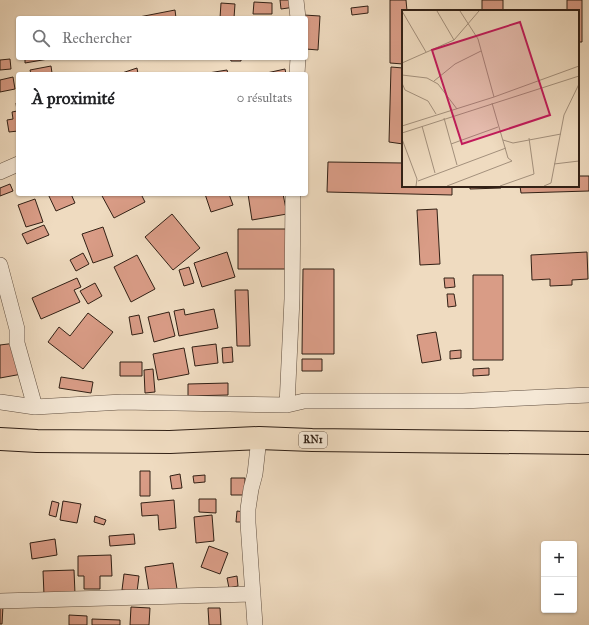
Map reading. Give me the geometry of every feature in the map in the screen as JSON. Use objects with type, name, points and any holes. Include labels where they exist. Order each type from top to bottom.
[{"type":"highway","name":"RN1","points":[[0,440],[170,442],[259,438],[589,443]]},
{"type":"street","points":[[296,0],[298,16]]},
{"type":"street","points":[[297,72],[298,60]]},
{"type":"street","points":[[0,172],[16,165]]},
{"type":"street","points":[[287,405],[292,299],[293,196]]},
{"type":"street","points":[[0,265],[17,329],[17,343],[35,407]]},
{"type":"street","points":[[0,402],[35,407],[122,402],[287,405],[304,401],[464,401],[589,395]]},
{"type":"street","points":[[255,625],[248,509],[255,474],[259,438]]},
{"type":"street","points":[[0,601],[252,594]]},
{"type":"building","points":[[280,0],[294,0],[295,7],[281,9]]},
{"type":"building","points":[[390,0],[406,0],[407,10],[402,10],[402,64],[390,63]]},
{"type":"building","points":[[482,0],[503,0],[503,10],[482,10]]},
{"type":"building","points":[[567,0],[582,0],[582,42],[579,42],[579,10],[567,10]]},
{"type":"building","points":[[254,2],[272,3],[272,14],[253,14]]},
{"type":"building","points":[[221,3],[235,4],[234,16],[220,16]]},
{"type":"building","points":[[368,6],[368,13],[352,15],[351,8]]},
{"type":"building","points":[[175,10],[176,16],[144,16]]},
{"type":"building","points":[[304,15],[320,16],[318,50],[308,49],[308,16]]},
{"type":"building","points":[[10,59],[11,69],[0,70],[0,60]]},
{"type":"building","points":[[25,60],[42,60],[25,63]]},
{"type":"building","points":[[231,60],[241,60],[241,61]]},
{"type":"building","points":[[51,66],[52,72],[30,72],[30,70]]},
{"type":"building","points":[[391,67],[402,68],[402,144],[389,142]]},
{"type":"building","points":[[137,68],[138,72],[125,72]]},
{"type":"building","points":[[285,69],[286,72],[271,72]]},
{"type":"building","points":[[227,70],[228,72],[214,72]]},
{"type":"building","points":[[13,77],[15,89],[0,92],[0,80]]},
{"type":"building","points":[[16,111],[16,131],[9,132],[7,120],[13,119],[12,112]]},
{"type":"building","points":[[328,162],[402,163],[402,187],[452,187],[452,195],[327,192]]},
{"type":"building","points":[[579,176],[589,176],[589,191],[521,193],[520,187],[579,187]]},
{"type":"building","points":[[10,184],[13,191],[0,196],[0,188]]},
{"type":"building","points":[[470,187],[501,187],[501,188],[470,189]]},
{"type":"building","points":[[49,196],[72,196],[75,203],[56,211]]},
{"type":"building","points":[[102,196],[142,196],[145,202],[114,218]]},
{"type":"building","points":[[206,196],[230,196],[233,205],[211,212]]},
{"type":"building","points":[[248,196],[283,196],[287,214],[252,220]]},
{"type":"building","points":[[35,199],[43,222],[26,227],[18,205]]},
{"type":"building","points":[[437,209],[440,264],[420,265],[417,210]]},
{"type":"building","points":[[172,214],[200,248],[173,270],[145,237]]},
{"type":"building","points":[[44,225],[49,235],[27,244],[22,234]]},
{"type":"building","points":[[103,227],[113,256],[93,263],[82,234]]},
{"type":"building","points":[[238,229],[286,229],[287,269],[238,269]]},
{"type":"building","points":[[227,252],[235,277],[202,287],[194,263]]},
{"type":"building","points":[[587,252],[588,279],[572,280],[572,285],[550,286],[550,279],[532,280],[531,255]]},
{"type":"building","points":[[83,253],[89,264],[76,271],[70,260]]},
{"type":"building","points":[[137,255],[155,289],[131,302],[114,267]]},
{"type":"building","points":[[189,267],[194,283],[184,286],[179,270]]},
{"type":"building","points":[[303,269],[334,269],[334,354],[302,354]]},
{"type":"building","points":[[473,275],[503,275],[503,360],[473,360]]},
{"type":"building","points":[[77,278],[81,287],[74,290],[80,302],[41,319],[32,298]]},
{"type":"building","points":[[444,278],[454,278],[455,287],[445,288]]},
{"type":"building","points":[[95,283],[102,296],[88,304],[80,291]]},
{"type":"building","points":[[235,290],[248,290],[250,346],[237,346]]},
{"type":"building","points":[[447,294],[454,294],[456,306],[448,307]]},
{"type":"building","points":[[184,309],[185,315],[214,309],[218,328],[179,336],[174,311]]},
{"type":"building","points":[[169,312],[175,336],[154,342],[148,317]]},
{"type":"building","points":[[88,313],[113,332],[83,369],[48,342],[59,327],[70,336]]},
{"type":"building","points":[[139,315],[143,333],[132,335],[129,317]]},
{"type":"building","points":[[436,332],[441,360],[422,363],[417,335]]},
{"type":"building","points":[[16,343],[22,374],[0,378],[0,345]]},
{"type":"building","points":[[216,344],[218,363],[195,366],[192,347]]},
{"type":"building","points":[[232,347],[233,362],[223,363],[222,348]]},
{"type":"building","points":[[184,348],[189,374],[158,380],[153,354]]},
{"type":"building","points":[[461,350],[461,358],[450,359],[450,351]]},
{"type":"building","points":[[302,359],[322,359],[322,371],[302,371]]},
{"type":"building","points":[[120,362],[142,362],[142,376],[120,376]]},
{"type":"building","points":[[489,368],[489,375],[473,376],[473,369]]},
{"type":"building","points":[[153,369],[155,392],[145,393],[144,370]]},
{"type":"building","points":[[61,377],[93,382],[91,393],[59,388]]},
{"type":"building","points":[[228,383],[228,395],[188,396],[188,384]]},
{"type":"building","points":[[140,471],[150,471],[150,496],[140,496]]},
{"type":"building","points":[[180,474],[182,488],[172,489],[170,476]]},
{"type":"building","points":[[205,475],[205,482],[194,483],[193,476]]},
{"type":"building","points":[[231,478],[245,478],[245,495],[231,495]]},
{"type":"building","points":[[199,499],[216,499],[216,513],[199,512]]},
{"type":"building","points":[[174,500],[176,528],[159,530],[158,515],[142,516],[141,503]]},
{"type":"building","points":[[52,501],[59,503],[56,517],[49,515]]},
{"type":"building","points":[[63,501],[81,504],[77,523],[60,520]]},
{"type":"building","points":[[237,511],[245,512],[244,522],[236,522]]},
{"type":"building","points":[[212,515],[214,541],[196,543],[194,517]]},
{"type":"building","points":[[95,516],[106,520],[104,525],[94,522]]},
{"type":"building","points":[[134,534],[135,544],[110,546],[109,536]]},
{"type":"building","points":[[55,539],[57,555],[32,559],[30,543]]},
{"type":"building","points":[[209,546],[228,553],[220,574],[201,567]]},
{"type":"building","points":[[111,555],[112,576],[100,576],[100,589],[84,589],[84,576],[78,576],[78,556]]},
{"type":"building","points":[[173,563],[177,589],[149,592],[145,567]]},
{"type":"building","points":[[74,570],[75,594],[44,595],[43,571]]},
{"type":"building","points":[[124,574],[139,576],[137,592],[122,590]]},
{"type":"building","points":[[237,576],[238,586],[229,588],[227,578]]},
{"type":"building","points":[[0,605],[3,606],[2,624],[0,624]]},
{"type":"building","points":[[131,607],[150,608],[149,625],[130,625]]},
{"type":"building","points":[[208,608],[220,608],[221,625],[209,625]]},
{"type":"building","points":[[69,615],[87,616],[87,625],[69,625]]},
{"type":"building","points":[[92,619],[120,620],[120,625],[92,625]]}]
